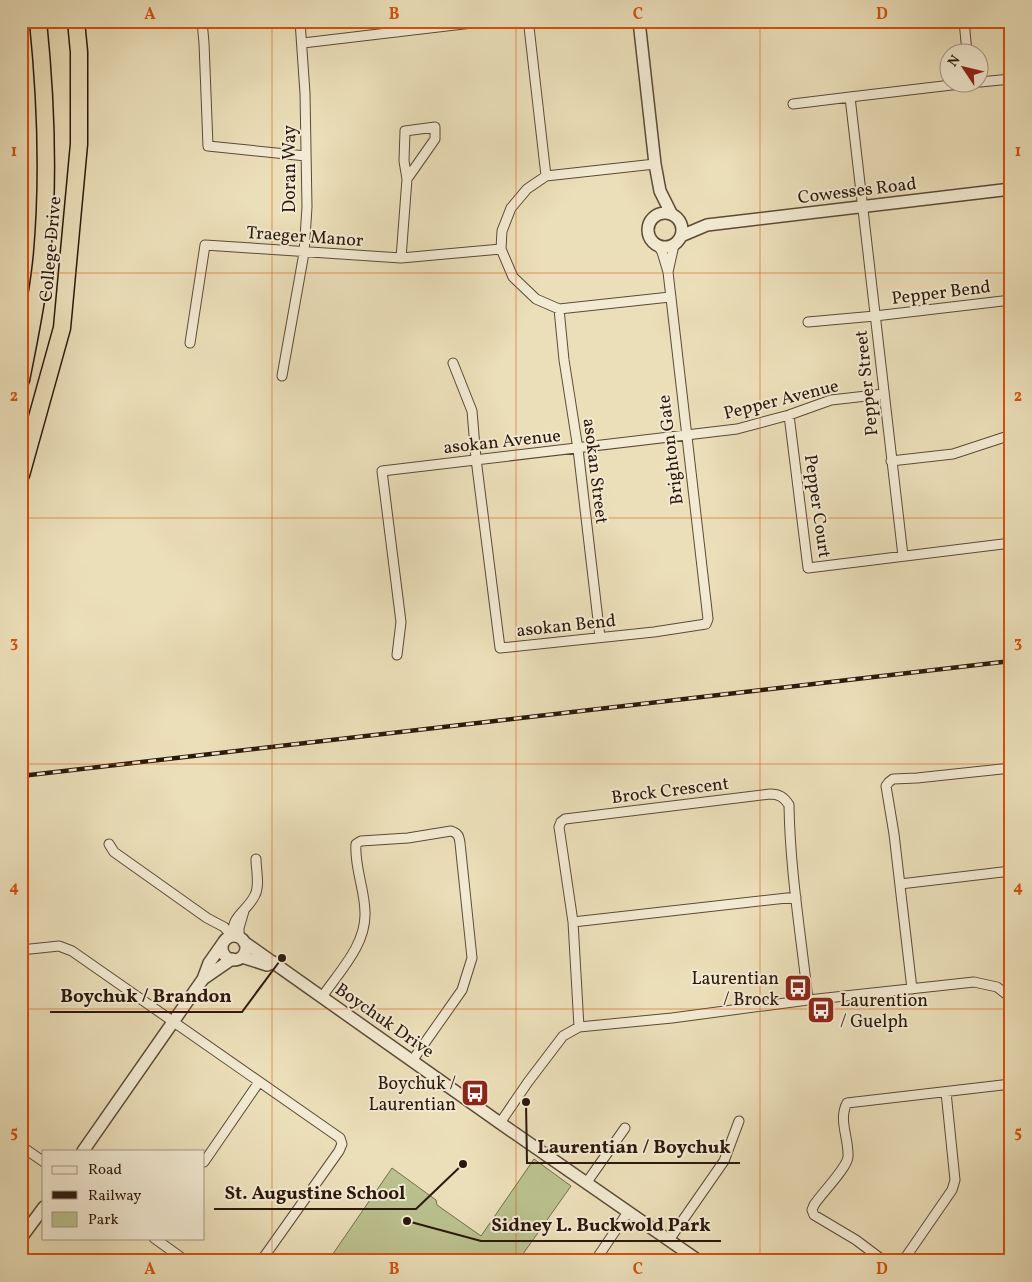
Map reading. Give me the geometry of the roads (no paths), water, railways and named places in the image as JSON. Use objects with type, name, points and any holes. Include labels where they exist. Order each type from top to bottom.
[{"type":"highway","name":"College Drive","points":[[21,380],[33,320],[42,257],[45,194],[45,98],[38,21]]},
{"type":"highway","name":"College Drive","points":[[21,475],[62,328],[80,144],[79,52],[76,21]]},
{"type":"street","points":[[202,21],[208,146],[306,156]]},
{"type":"street","name":"Doran Way","points":[[282,376],[304,253],[307,207],[303,43],[300,21]]},
{"type":"street","points":[[397,21],[398,32]]},
{"type":"street","points":[[303,43],[489,21]]},
{"type":"street","points":[[526,21],[529,27],[546,176]]},
{"type":"street","points":[[639,21],[655,164],[660,191],[682,225],[678,241],[669,246],[658,245],[650,238],[648,232],[660,191]]},
{"type":"street","points":[[964,21],[967,42]]},
{"type":"street","points":[[990,81],[1011,79]]},
{"type":"street","points":[[794,104],[940,87]]},
{"type":"street","name":"Pepper Street","points":[[850,97],[903,556]]},
{"type":"street","points":[[401,258],[407,179],[404,161],[405,131],[435,127],[435,139],[407,179]]},
{"type":"street","points":[[655,164],[546,176],[527,189],[511,208],[502,231],[501,249],[513,277],[536,298],[559,309],[670,297]]},
{"type":"street","name":"Cowesses Road","points":[[678,241],[707,225],[1011,189]]},
{"type":"street","points":[[654,216],[665,212],[675,216]]},
{"type":"street","name":"Cowesses Road","points":[[675,216],[707,225]]},
{"type":"street","name":"Brighton Gate","points":[[668,272],[678,241]]},
{"type":"street","name":"Traeger Manor","points":[[190,343],[205,245],[401,258],[501,249]]},
{"type":"street","name":"Brighton Gate","points":[[658,245],[668,272],[708,619],[706,624]]},
{"type":"street","name":"Pepper Bend","points":[[808,322],[1011,300]]},
{"type":"street","name":"asokan Street","points":[[559,309],[564,360],[578,448],[600,637]]},
{"type":"street","points":[[453,363],[472,411],[476,460]]},
{"type":"street","name":"Pepper Avenue","points":[[686,434],[738,429],[789,415],[831,400],[884,394]]},
{"type":"street","name":"Pepper Court","points":[[789,415],[808,568],[903,556]]},
{"type":"street","name":"asokan Avenue","points":[[397,655],[400,622],[382,471],[686,434]]},
{"type":"street","points":[[892,462],[953,454],[1011,436]]},
{"type":"street","name":"asokan Bend","points":[[476,460],[500,648],[702,626],[706,624]]},
{"type":"street","points":[[903,556],[1011,543]]},
{"type":"street","points":[[912,989],[894,834],[886,786],[894,779],[1011,768]]},
{"type":"street","name":"Brock Crescent","points":[[579,1027],[573,922],[560,827],[561,822],[565,819],[672,805],[770,794],[781,796],[789,805],[790,846],[808,1000]]},
{"type":"street","points":[[322,997],[359,942],[364,928],[365,912],[356,844],[361,841],[455,832],[460,843],[472,958],[462,990],[412,1061]]},
{"type":"street","points":[[109,844],[114,852],[207,918],[224,927],[246,951],[203,979]]},
{"type":"street","points":[[237,958],[224,952],[239,928],[244,911],[256,894],[256,859]]},
{"type":"street","points":[[900,884],[1011,872]]},
{"type":"street","points":[[573,922],[796,897]]},
{"type":"street","points":[[84,1150],[203,979],[209,963],[233,939]]},
{"type":"street","name":"Boychuk Drive","points":[[233,939],[273,962],[699,1261]]},
{"type":"street","points":[[21,950],[59,946],[72,951],[340,1138],[342,1144],[339,1151],[261,1261]]},
{"type":"street","name":"Boychuk Drive","points":[[237,958],[267,965],[273,962]]},
{"type":"street","points":[[500,1123],[563,1036],[579,1027],[672,1018],[808,1000],[974,982],[997,987],[1011,998]]},
{"type":"street","points":[[205,1161],[259,1082]]},
{"type":"street","points":[[884,1261],[856,1240],[814,1214],[812,1210],[848,1159],[842,1112],[847,1103],[1011,1084]]},
{"type":"street","points":[[902,1261],[952,1190],[955,1180],[946,1092]]},
{"type":"street","points":[[669,1240],[724,1161],[739,1121]]},
{"type":"street","points":[[587,1182],[625,1128]]},
{"type":"street","points":[[21,1146],[42,1161]]},
{"type":"street","points":[[21,1238],[42,1210]]},
{"type":"street","points":[[595,1261],[628,1212]]},
{"type":"street","points":[[157,1240],[186,1261]]},
{"type":"railway","points":[[21,776],[1011,661]]},
{"type":"place","name":"Boychuk / Brandon","points":[[282,958]]},
{"type":"place","name":"Laurentian / Brock","points":[[798,988]]},
{"type":"place","name":"Laurention / Guelph","points":[[821,1010]]},
{"type":"place","name":"Boychuk / Laurentian","points":[[475,1093]]},
{"type":"place","name":"Laurentian / Boychuk","points":[[526,1102]]},
{"type":"place","name":"St. Augustine School","points":[[463,1164]]},
{"type":"place","name":"Sidney L. Buckwold Park","points":[[407,1221]]}]
